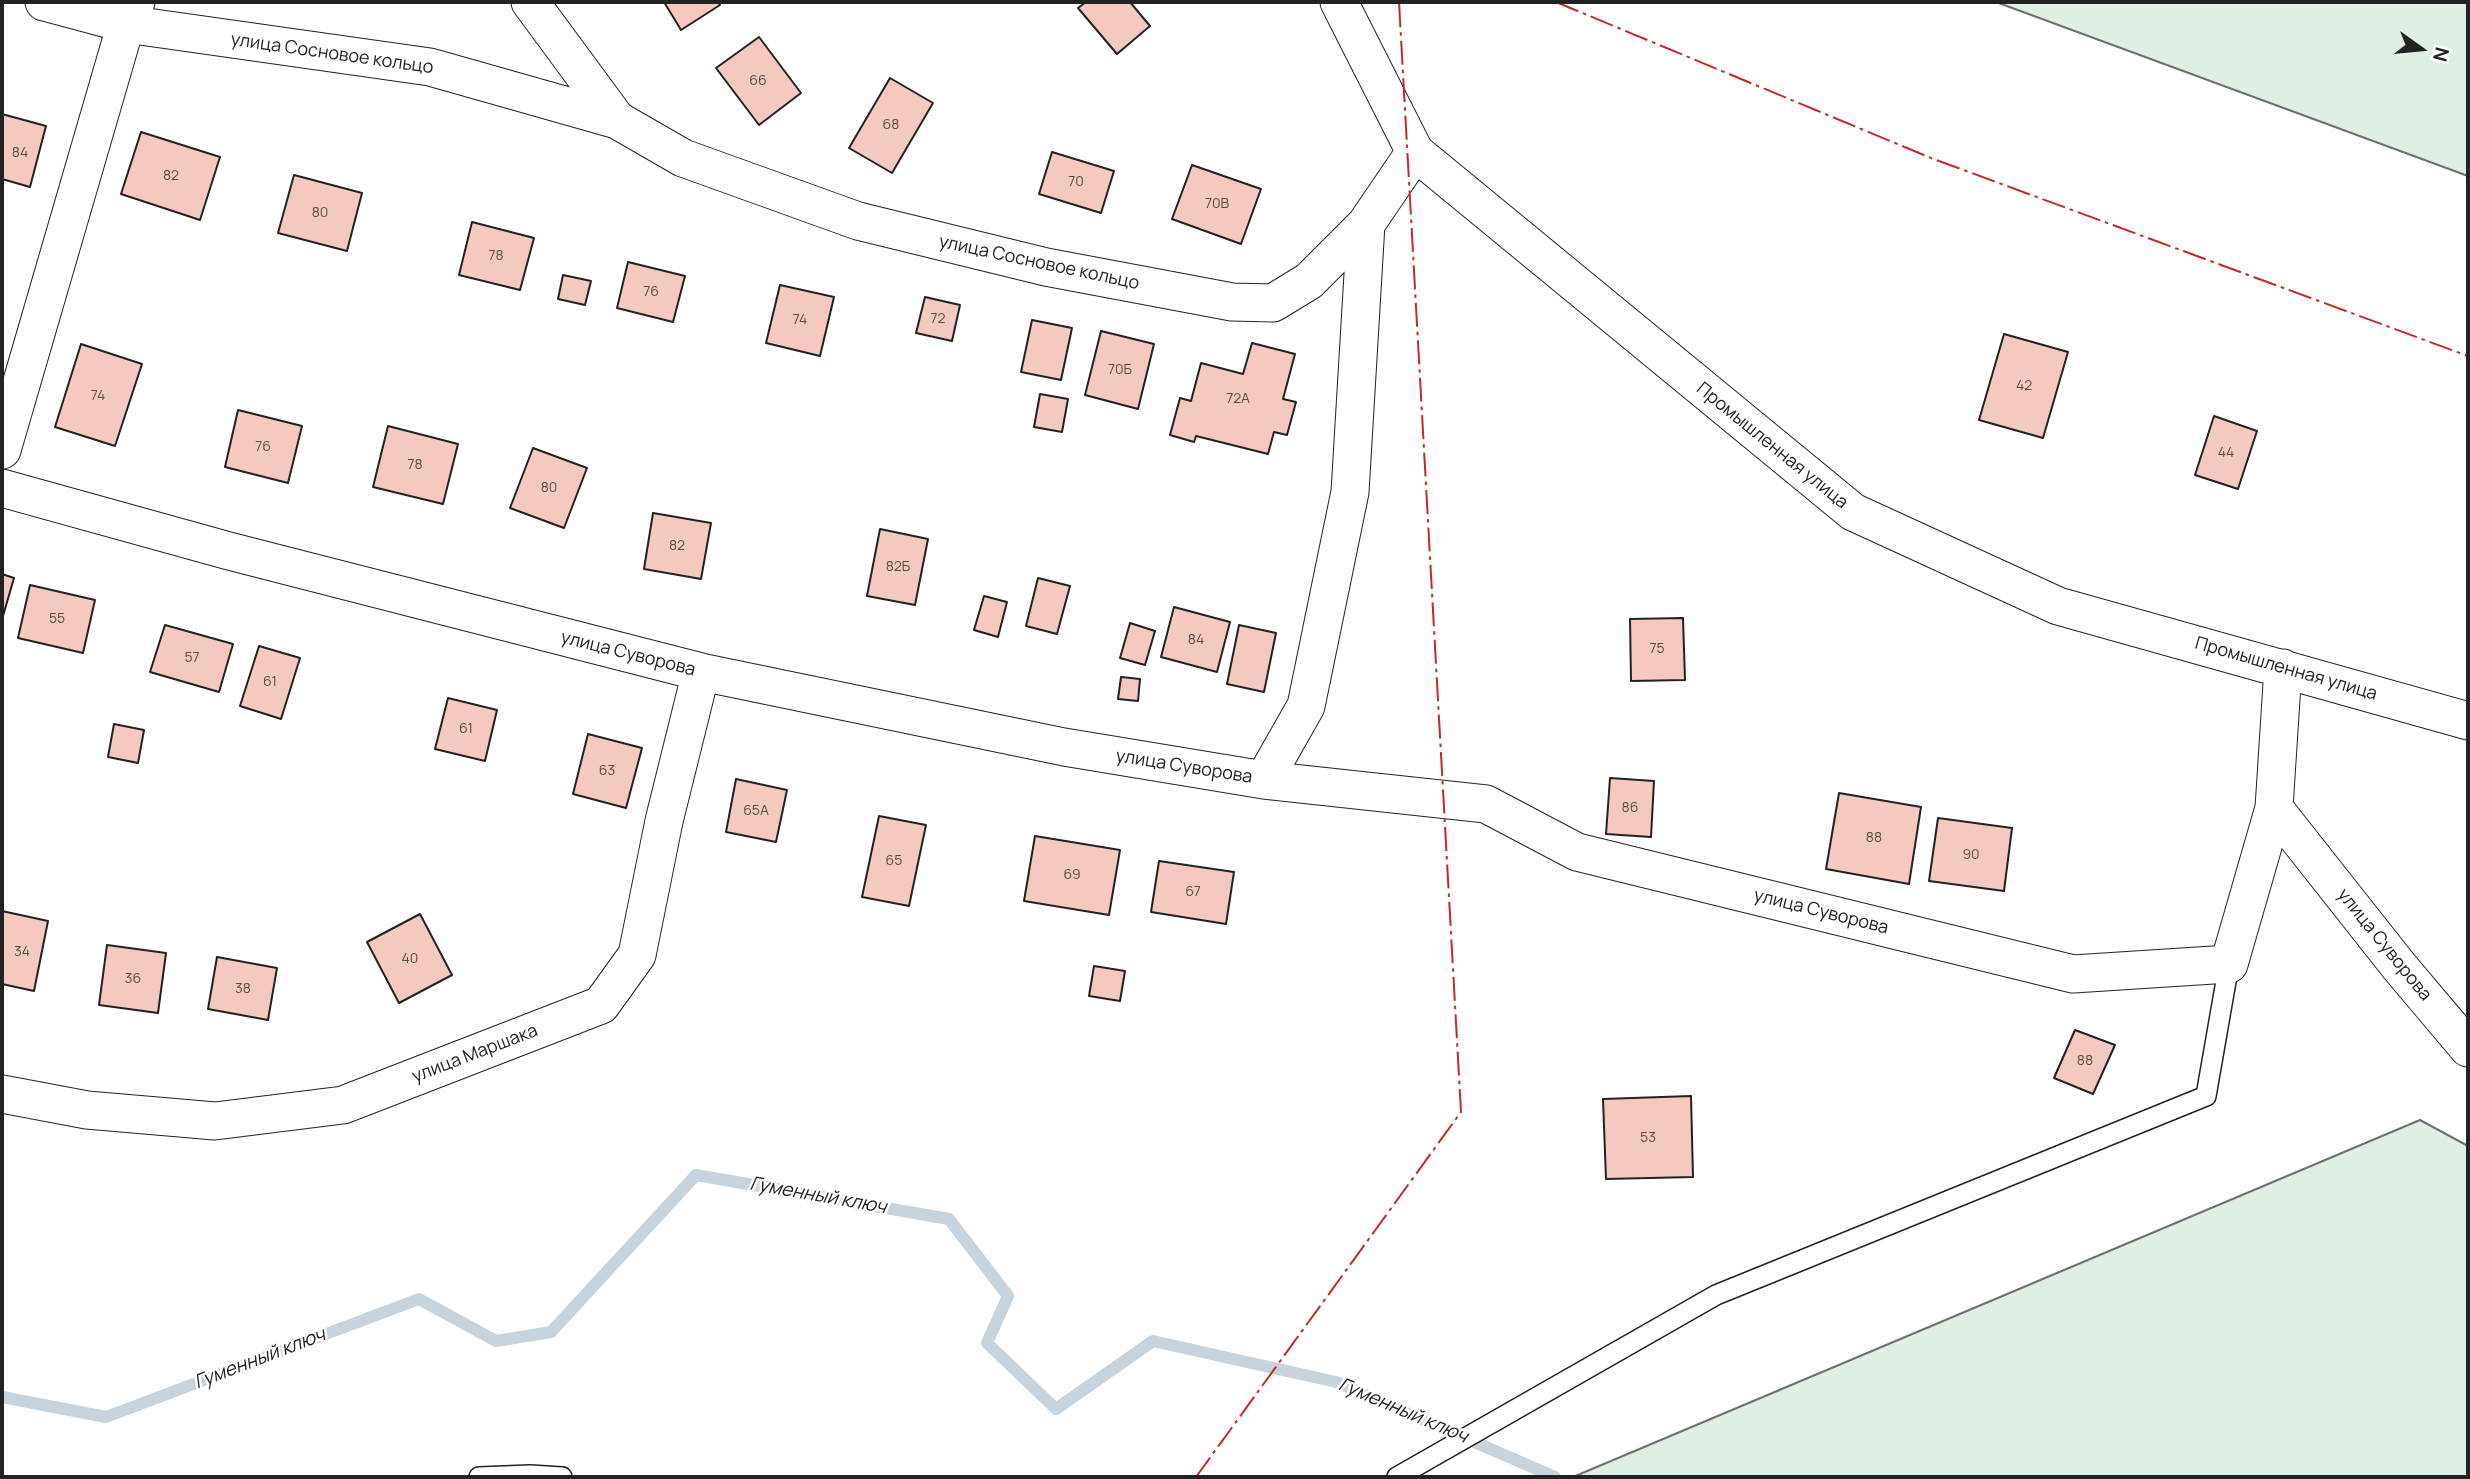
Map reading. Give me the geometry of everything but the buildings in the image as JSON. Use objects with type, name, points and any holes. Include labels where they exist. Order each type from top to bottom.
[{"type":"street","name":"улица Сосновое кольцо","points":[[44,2],[131,13],[430,67],[617,120],[684,158],[858,221],[1046,267],[1232,302],[1273,303],[1309,281],[1367,224],[1415,152]]},
{"type":"street","name":"улица Сосновое кольцо","points":[[530,2],[617,120]]},
{"type":"street","name":"Промышленная улица","points":[[1339,2],[1415,152],[1853,512],[2058,606],[2468,721]]},
{"type":"street","points":[[2,450],[131,13]]},
{"type":"street","name":"улица Суворова","points":[[1264,780],[1307,706],[1350,492],[1367,224]]},
{"type":"street","name":"улица Суворова","points":[[2,488],[229,551],[701,672],[1064,747],[1264,780],[1486,804],[1577,852],[2073,974],[2229,964]]},
{"type":"street","points":[[2229,964],[2274,808],[2283,668]]},
{"type":"street","name":"улица Маршака","points":[[2,1094],[87,1110],[215,1121],[343,1105],[601,1005],[637,955],[664,821],[701,672]]},
{"type":"street","name":"улица Суворова","points":[[2274,808],[2398,965],[2468,1048]]},
{"type":"lane","points":[[1397,1477],[1716,1295],[2206,1096],[2229,964]]},
{"type":"lane","points":[[479,1477],[562,1477]]},
{"type":"green space","points":[[1996,2],[2468,2],[2468,176]]},
{"type":"green space","points":[[2420,1120],[2468,1146],[2468,1477],[1573,1477]]},
{"type":"waterway","name":"Гуменный ключ","points":[[2,1397],[106,1417],[419,1299],[496,1341],[551,1332],[696,1175],[949,1219],[1008,1296],[987,1343],[1056,1409],[1153,1341],[1336,1382],[1555,1477]]},
{"type":"power","points":[[1196,1477],[1461,1112],[1399,2]]},
{"type":"power","points":[[1556,2],[1931,158],[2468,356]]}]
